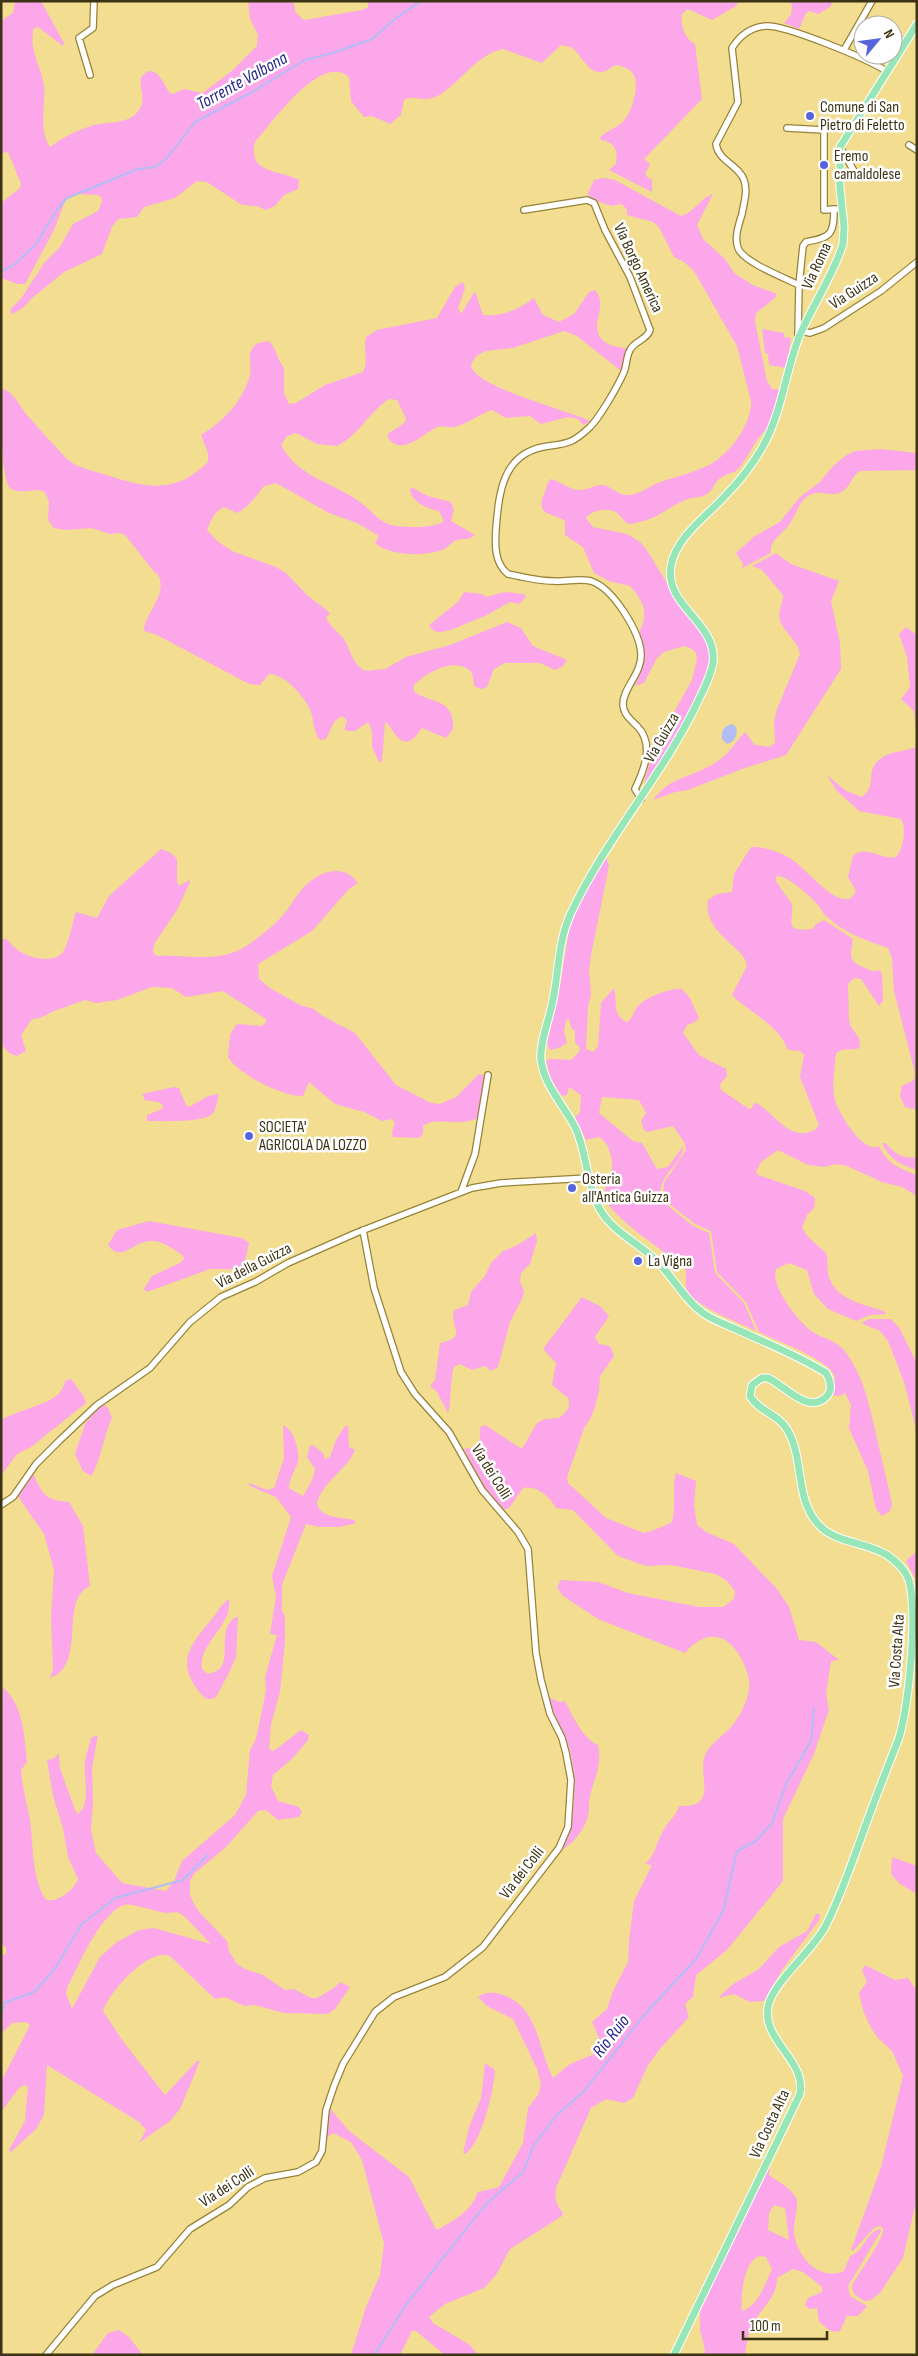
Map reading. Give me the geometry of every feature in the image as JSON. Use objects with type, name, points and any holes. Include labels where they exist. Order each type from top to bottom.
[{"type":"main road","points":[[840,147],[917,24]]},
{"type":"main road","name":"Via Roma","points":[[815,302],[843,244],[844,227],[838,209],[840,147]]},
{"type":"main road","name":"Via Guizza","points":[[588,1178],[577,1131],[552,1089],[540,1059],[554,996],[561,942],[565,928],[586,884],[684,729],[702,695],[713,663],[713,652],[707,634],[682,604],[671,582],[671,564],[688,534],[734,486],[764,446],[776,416],[798,339],[815,302]]},
{"type":"main road","name":"Via Costa Alta","points":[[588,1178],[599,1207],[610,1224],[660,1264],[682,1295],[694,1306],[707,1316],[786,1352],[826,1373],[831,1385],[830,1392],[820,1401],[804,1402],[768,1378],[762,1378],[752,1385],[750,1396],[759,1407],[772,1413],[780,1420],[788,1431],[795,1449],[808,1507],[818,1525],[832,1534],[877,1551],[893,1560],[908,1579],[914,1604],[910,1675],[905,1716],[899,1738],[833,1912],[818,1938],[776,1989],[769,2003],[768,2019],[772,2031],[799,2072],[800,2094],[674,2355]]},
{"type":"street","points":[[90,75],[80,38],[92,28],[94,1]]},
{"type":"street","points":[[844,50],[872,1]]},
{"type":"street","points":[[799,285],[745,258],[738,248],[738,233],[746,194],[745,185],[739,172],[719,153],[716,144],[738,102],[732,48],[743,34],[753,29],[770,26],[844,50],[872,62],[886,71]]},
{"type":"street","points":[[787,128],[824,130],[824,210],[838,209],[830,233],[823,239],[808,241],[803,246],[799,285],[798,339]]},
{"type":"street","points":[[909,145],[917,150]]},
{"type":"street","points":[[840,147],[854,172]]},
{"type":"street","name":"Via Borgo America","points":[[524,210],[586,200],[594,203],[605,230],[630,277],[650,330],[647,336],[631,348],[624,373],[591,426],[572,443],[534,450],[517,459],[500,491],[495,543],[498,560],[508,574],[553,581],[582,580],[591,582],[614,600],[629,620],[639,645],[641,658],[640,667],[623,703],[626,714],[643,732],[646,743],[643,774],[635,789],[641,799]]},
{"type":"street","name":"Via Guizza","points":[[802,331],[810,333],[824,328],[882,291],[917,262]]},
{"type":"street","points":[[461,1192],[475,1154],[488,1075]]},
{"type":"street","name":"Via della Guizza","points":[[1,1504],[13,1497],[36,1464],[60,1440],[97,1405],[150,1368],[190,1322],[211,1304],[288,1263],[363,1230],[461,1192],[501,1183],[588,1178]]},
{"type":"street","name":"Via dei Colli","points":[[46,2355],[95,2296],[113,2285],[157,2267],[190,2229],[229,2205],[248,2187],[265,2178],[298,2172],[316,2162],[322,2151],[326,2110],[334,2086],[343,2064],[375,2012],[394,1997],[445,1977],[483,1947],[559,1848],[568,1827],[570,1780],[562,1738],[550,1714],[536,1653],[528,1550],[518,1532],[482,1490],[449,1432],[420,1400],[401,1372],[374,1288],[363,1230]]},
{"type":"shaded area","points":[[15,1],[41,1],[64,43],[63,46],[38,27],[34,28],[34,50],[44,85],[44,133],[50,147],[60,140],[86,128],[120,121],[133,116],[142,104],[141,77],[148,71],[159,76],[170,93],[173,94],[184,89],[204,92],[233,70],[257,46],[258,35],[250,19],[248,1],[293,1],[296,13],[304,20],[362,10],[368,7],[368,1],[739,1],[736,6],[712,20],[688,9],[682,14],[684,31],[688,39],[695,44],[702,99],[644,159],[650,164],[645,174],[648,178],[652,179],[652,192],[609,170],[616,164],[616,151],[610,143],[601,140],[600,137],[623,122],[630,111],[636,89],[634,76],[631,71],[617,65],[606,71],[594,71],[571,47],[561,45],[542,63],[503,49],[494,52],[478,62],[441,94],[429,99],[408,98],[404,100],[401,115],[390,124],[372,116],[364,117],[351,101],[349,77],[338,72],[325,74],[311,82],[298,93],[255,142],[254,152],[256,160],[260,165],[299,180],[298,189],[284,195],[275,206],[266,210],[257,206],[242,205],[207,182],[197,181],[175,198],[144,207],[137,217],[118,219],[112,227],[102,254],[64,272],[23,308],[12,314],[10,310],[22,297],[45,262],[60,247],[73,224],[98,211],[102,201],[98,195],[75,194],[66,198],[54,230],[25,284],[18,284],[1,278],[1,203],[20,188],[21,184],[8,152],[1,153],[1,21],[13,13]]},
{"type":"shaded area","points":[[789,1],[833,1],[830,7],[818,14],[809,11],[806,13],[799,29],[784,23],[791,15],[792,5]]},
{"type":"shaded area","points":[[604,178],[615,180],[681,216],[690,212],[704,199],[713,194],[697,225],[703,239],[725,259],[735,274],[753,285],[777,294],[775,298],[756,313],[755,322],[767,381],[772,389],[782,390],[769,428],[756,441],[739,468],[719,479],[704,496],[685,500],[647,520],[629,524],[617,513],[609,510],[596,511],[586,518],[593,527],[627,534],[640,542],[669,586],[696,619],[708,638],[710,653],[699,693],[676,737],[643,788],[653,749],[660,745],[668,723],[692,680],[697,659],[696,653],[684,646],[664,652],[657,658],[644,683],[635,686],[641,673],[643,661],[643,648],[638,635],[644,621],[642,603],[630,586],[609,581],[594,573],[583,547],[565,535],[565,521],[544,511],[542,501],[547,484],[551,479],[576,490],[602,485],[623,495],[630,495],[709,465],[724,454],[738,438],[748,419],[751,401],[737,346],[694,271],[684,262],[674,257],[659,227],[653,222],[627,215],[627,209],[621,204],[612,206],[590,199],[588,193],[594,180]]},
{"type":"shaded area","points":[[463,282],[465,288],[458,308],[461,314],[475,291],[483,315],[497,315],[510,311],[523,306],[534,298],[543,315],[559,322],[574,314],[589,292],[595,290],[600,304],[597,325],[601,338],[610,345],[627,349],[621,371],[577,336],[564,331],[513,348],[486,351],[476,356],[471,365],[476,373],[504,390],[590,421],[583,425],[578,419],[568,417],[541,424],[530,416],[506,418],[492,410],[458,426],[437,427],[412,442],[398,445],[387,436],[403,424],[406,418],[397,400],[389,399],[375,410],[351,436],[337,446],[317,444],[296,433],[287,436],[281,445],[288,456],[305,471],[357,500],[388,524],[417,527],[439,524],[444,521],[439,511],[426,507],[415,499],[410,491],[411,487],[428,496],[451,502],[454,510],[451,521],[475,535],[473,537],[455,541],[437,552],[409,554],[389,551],[375,543],[379,536],[357,523],[329,513],[276,483],[264,486],[249,505],[237,513],[224,507],[220,509],[213,517],[207,530],[217,541],[232,551],[276,567],[286,573],[308,596],[330,613],[326,618],[342,637],[356,664],[365,671],[385,669],[406,657],[450,645],[507,622],[521,628],[533,646],[567,660],[563,666],[555,670],[540,663],[505,663],[494,669],[487,687],[482,689],[475,687],[472,673],[462,666],[455,665],[439,668],[425,676],[414,685],[414,691],[419,695],[439,702],[450,711],[453,729],[446,738],[422,728],[414,738],[405,742],[398,738],[388,724],[385,723],[382,762],[379,762],[372,747],[372,731],[368,722],[355,731],[347,731],[344,729],[347,722],[346,719],[341,716],[334,722],[326,739],[320,740],[316,733],[312,714],[299,693],[288,682],[269,674],[260,685],[249,684],[157,635],[144,631],[148,616],[159,595],[160,581],[157,573],[155,573],[125,535],[120,533],[110,534],[91,528],[66,530],[54,528],[48,520],[49,502],[45,492],[37,490],[15,491],[7,483],[3,458],[1,388],[13,396],[36,426],[65,457],[78,466],[145,485],[171,484],[195,473],[208,462],[208,453],[201,435],[217,424],[231,410],[242,394],[250,375],[251,350],[258,343],[269,341],[272,344],[284,368],[284,393],[289,404],[296,403],[325,385],[363,372],[366,364],[366,337],[377,330],[437,318],[455,287]]},
{"type":"shaded area","points":[[762,329],[784,333],[784,337],[791,338],[786,368],[769,365],[768,354],[765,353]]},
{"type":"shaded area","points":[[880,449],[917,453],[917,470],[860,471],[846,489],[840,493],[816,493],[810,495],[802,502],[789,525],[774,541],[771,553],[742,568],[743,564],[736,553],[755,536],[780,522],[800,497],[820,482],[833,466],[845,456],[855,451]]},
{"type":"shaded area","points":[[776,553],[791,564],[839,581],[831,601],[840,643],[841,669],[786,755],[742,769],[688,790],[675,792],[653,800],[675,781],[707,768],[720,760],[745,732],[755,745],[769,747],[775,743],[774,721],[777,709],[800,654],[797,645],[780,620],[779,613],[783,595],[762,570],[752,566]]},
{"type":"shaded area","points":[[464,592],[482,594],[486,597],[505,592],[524,594],[526,597],[519,604],[510,602],[487,615],[451,630],[434,631],[429,625],[458,602]]},
{"type":"shaded area","points":[[906,627],[917,635],[917,734],[914,711],[901,699],[910,687],[907,657],[899,634]]},
{"type":"shaded area","points":[[917,746],[917,1110],[905,1107],[900,1096],[902,1086],[914,1080],[915,1073],[894,991],[892,958],[888,948],[863,939],[840,927],[825,915],[818,905],[798,887],[781,877],[777,876],[775,880],[792,904],[791,921],[793,927],[803,930],[813,929],[816,924],[824,920],[853,939],[851,955],[856,964],[871,971],[879,970],[882,974],[883,1001],[879,1006],[861,979],[854,978],[848,984],[849,1020],[851,1027],[859,1038],[860,1048],[842,1050],[836,1053],[833,1080],[834,1096],[845,1120],[858,1138],[873,1147],[879,1146],[894,1165],[917,1175],[917,1196],[902,1187],[882,1182],[847,1166],[835,1164],[825,1167],[808,1165],[778,1150],[761,1162],[756,1172],[758,1175],[805,1191],[815,1198],[814,1208],[807,1215],[802,1228],[808,1237],[826,1253],[828,1274],[833,1285],[851,1300],[884,1311],[886,1314],[870,1315],[856,1321],[828,1309],[814,1294],[807,1270],[789,1263],[776,1269],[775,1276],[781,1293],[798,1318],[810,1330],[843,1349],[860,1377],[870,1408],[892,1504],[890,1511],[882,1516],[876,1509],[868,1471],[849,1428],[851,1405],[845,1393],[839,1396],[831,1395],[834,1375],[830,1369],[812,1356],[759,1332],[746,1302],[717,1272],[711,1231],[695,1224],[663,1199],[664,1183],[686,1150],[684,1142],[673,1126],[647,1132],[644,1130],[641,1121],[646,1113],[639,1100],[602,1097],[599,1113],[633,1141],[642,1143],[657,1169],[668,1167],[683,1146],[679,1159],[662,1183],[661,1200],[693,1226],[709,1233],[715,1273],[744,1303],[756,1331],[718,1314],[691,1296],[686,1287],[685,1267],[627,1224],[609,1205],[605,1193],[612,1168],[609,1150],[605,1142],[599,1137],[586,1140],[575,1118],[580,1112],[581,1095],[569,1087],[567,1095],[562,1096],[551,1080],[546,1061],[550,1059],[571,1060],[579,1052],[580,1048],[575,1042],[575,1031],[571,1028],[569,1019],[566,1020],[564,1032],[567,1043],[559,1048],[550,1050],[547,1043],[560,987],[569,929],[579,904],[606,857],[609,866],[589,971],[591,995],[588,1007],[586,1049],[593,1052],[598,1046],[601,1003],[614,988],[617,1012],[627,1022],[631,1019],[638,1006],[647,999],[665,991],[682,989],[690,998],[699,1018],[687,1025],[683,1033],[699,1055],[726,1069],[727,1076],[720,1084],[721,1090],[749,1109],[752,1108],[754,1103],[758,1104],[791,1131],[807,1133],[816,1129],[819,1125],[800,1077],[804,1055],[800,1051],[788,1050],[784,1041],[771,1026],[732,995],[747,966],[745,959],[725,939],[712,922],[708,912],[708,900],[717,894],[732,892],[734,874],[751,847],[766,848],[784,855],[795,861],[836,897],[851,898],[856,891],[848,877],[853,856],[858,853],[868,852],[896,857],[902,844],[904,827],[901,819],[859,811],[836,790],[827,775],[846,791],[862,797],[869,788],[872,770],[881,758]]},
{"type":"shaded area","points":[[161,849],[171,853],[177,859],[177,882],[179,886],[189,880],[190,882],[177,910],[154,944],[153,952],[157,956],[207,957],[237,951],[255,940],[273,925],[309,882],[323,874],[338,871],[352,877],[358,883],[349,889],[312,931],[258,964],[259,979],[270,988],[300,1005],[314,1009],[321,1015],[355,1033],[396,1085],[431,1103],[440,1104],[456,1097],[479,1074],[485,1076],[486,1085],[481,1116],[466,1122],[428,1123],[423,1126],[423,1134],[419,1138],[393,1137],[392,1133],[395,1122],[392,1119],[382,1121],[364,1112],[335,1104],[309,1082],[303,1096],[273,1089],[241,1070],[228,1057],[230,1035],[235,1026],[238,1024],[262,1026],[266,1019],[223,991],[186,997],[172,988],[152,987],[117,1000],[96,1003],[85,1000],[40,1018],[32,1019],[21,1035],[26,1051],[17,1056],[9,1053],[1,1044],[1,939],[6,939],[19,951],[31,957],[50,959],[56,957],[61,954],[66,946],[76,912],[97,918],[109,896]]},
{"type":"shaded area","points":[[174,1087],[179,1088],[186,1105],[189,1107],[208,1096],[219,1094],[213,1113],[209,1116],[192,1120],[147,1121],[147,1115],[162,1109],[163,1105],[159,1102],[145,1100],[142,1094]]},
{"type":"shaded area","points":[[882,1143],[885,1143],[903,1156],[917,1157],[917,1170],[896,1161]]},
{"type":"shaded area","points":[[149,1221],[242,1238],[249,1243],[244,1266],[235,1269],[210,1269],[147,1292],[144,1289],[152,1276],[180,1263],[184,1259],[183,1256],[168,1246],[155,1241],[139,1244],[123,1252],[113,1250],[108,1245],[117,1230]]},
{"type":"shaded area","points":[[536,1233],[537,1241],[530,1264],[521,1273],[520,1281],[524,1291],[522,1299],[510,1322],[498,1367],[491,1371],[485,1366],[472,1370],[460,1364],[454,1367],[448,1413],[437,1392],[430,1386],[435,1380],[440,1343],[454,1338],[456,1335],[453,1317],[454,1310],[468,1305],[471,1292],[485,1276],[491,1263],[503,1251],[516,1246]]},
{"type":"shaded area","points":[[582,1297],[600,1306],[609,1316],[595,1337],[599,1344],[610,1346],[614,1356],[600,1376],[595,1407],[584,1428],[567,1477],[568,1483],[606,1518],[644,1533],[672,1522],[676,1473],[696,1481],[694,1506],[697,1525],[706,1532],[734,1544],[777,1589],[789,1607],[799,1640],[816,1642],[839,1660],[831,1661],[826,1694],[829,1710],[814,1754],[783,1819],[783,1881],[727,1950],[696,1975],[693,1997],[685,2004],[689,2017],[648,2065],[633,2098],[624,2103],[606,2099],[591,2108],[556,2188],[556,2198],[563,2213],[562,2216],[510,2249],[496,2275],[484,2288],[445,2304],[429,2317],[433,2323],[470,2345],[478,2355],[445,2355],[416,2331],[412,2331],[400,2355],[351,2355],[366,2307],[380,2275],[384,2244],[362,2160],[351,2142],[333,2133],[325,2139],[328,2106],[349,2131],[409,2177],[436,2229],[445,2226],[467,2210],[478,2192],[499,2187],[523,2143],[528,2108],[538,2095],[541,2085],[537,2069],[513,2019],[487,2006],[478,1997],[486,1993],[497,1993],[513,1999],[522,2007],[530,2017],[553,2078],[570,2064],[597,2053],[601,2043],[592,2022],[607,2009],[613,1991],[628,1962],[634,1901],[651,1867],[651,1865],[645,1864],[653,1854],[664,1829],[679,1806],[692,1805],[699,1802],[703,1796],[703,1763],[705,1755],[735,1722],[748,1695],[749,1680],[744,1664],[733,1646],[726,1641],[718,1637],[702,1639],[685,1653],[598,1619],[563,1596],[557,1587],[561,1580],[598,1582],[628,1593],[699,1607],[723,1607],[734,1599],[735,1591],[727,1581],[716,1574],[671,1565],[646,1566],[618,1556],[573,1510],[556,1508],[547,1496],[533,1488],[523,1488],[510,1507],[502,1511],[482,1484],[464,1449],[473,1447],[478,1443],[480,1440],[480,1427],[485,1425],[522,1449],[537,1423],[545,1419],[559,1418],[566,1412],[569,1404],[568,1398],[552,1385],[556,1363],[543,1349]]},
{"type":"shaded area","points":[[869,1319],[891,1319],[900,1329],[917,1364],[917,1433],[904,1382],[888,1341],[880,1331],[861,1323]]},
{"type":"shaded area","points":[[71,1379],[83,1395],[86,1403],[31,1447],[17,1454],[3,1473],[1,1481],[1,1420],[51,1399],[60,1393],[66,1380]]},
{"type":"shaded area","points":[[104,1405],[108,1408],[112,1418],[91,1476],[83,1471],[75,1454],[85,1424],[99,1407]]},
{"type":"shaded area","points":[[283,1425],[293,1435],[298,1451],[298,1461],[289,1488],[303,1496],[315,1469],[307,1457],[310,1446],[313,1445],[323,1453],[325,1459],[330,1457],[336,1440],[345,1426],[348,1426],[349,1447],[355,1450],[347,1464],[324,1488],[317,1503],[322,1512],[327,1515],[354,1520],[356,1523],[339,1527],[319,1527],[306,1524],[282,1585],[285,1642],[280,1692],[271,1724],[269,1748],[272,1751],[275,1750],[301,1730],[309,1735],[308,1740],[292,1759],[273,1775],[271,1786],[278,1801],[299,1807],[302,1812],[299,1817],[278,1820],[266,1810],[258,1811],[226,1847],[194,1874],[190,1881],[190,1895],[199,1912],[227,1941],[229,1951],[236,1963],[245,1969],[263,1975],[285,1990],[294,1989],[311,1998],[317,1998],[340,1982],[350,1987],[335,2009],[328,2014],[284,2013],[255,2005],[244,2006],[225,1997],[215,1999],[170,1956],[161,1955],[152,1958],[141,1964],[121,1983],[103,2011],[122,2040],[165,2095],[197,2061],[200,2061],[180,2109],[170,2121],[139,2143],[146,2130],[139,2122],[47,2065],[44,2115],[36,2129],[11,2152],[9,2150],[25,2121],[28,2087],[24,2085],[19,2088],[1,2112],[1,2082],[30,2025],[26,2022],[12,2023],[1,2034],[1,1955],[6,1954],[6,1948],[1,1943],[1,1686],[9,1693],[22,1721],[27,1762],[21,1770],[23,1789],[30,1820],[37,1880],[45,1899],[54,1900],[64,1895],[73,1887],[78,1879],[68,1857],[63,1828],[53,1796],[47,1760],[59,1755],[60,1768],[78,1814],[85,1803],[86,1796],[86,1755],[91,1738],[98,1735],[92,1769],[93,1803],[91,1830],[96,1853],[122,1883],[166,1891],[174,1881],[182,1861],[235,1815],[246,1795],[250,1750],[256,1739],[266,1691],[265,1677],[277,1635],[270,1634],[276,1597],[272,1576],[291,1517],[276,1497],[250,1486],[249,1483],[267,1490],[274,1488],[284,1458]],"holes":[[[127,1904],[165,1913],[177,1912],[184,1916],[211,1944],[154,1928],[139,1930],[117,1942],[100,1957],[72,2009],[66,1994],[67,1988],[95,1934],[110,1915]]]},
{"type":"shaded area","points":[[32,1472],[45,1494],[60,1501],[69,1502],[83,1526],[90,1586],[81,1593],[76,1604],[68,1660],[61,1671],[50,1678],[53,1669],[51,1616],[54,1570],[44,1534],[17,1495]]},
{"type":"shaded area","points":[[917,1551],[917,1582],[906,1561]]},
{"type":"shaded area","points":[[229,1599],[229,1609],[226,1618],[205,1651],[202,1669],[207,1674],[217,1671],[222,1666],[226,1632],[229,1624],[238,1617],[236,1657],[216,1697],[207,1699],[192,1682],[188,1672],[188,1654],[197,1637]]},
{"type":"shaded area","points":[[547,1697],[560,1702],[565,1701],[583,1732],[598,1745],[599,1754],[598,1769],[590,1795],[587,1819],[582,1830],[563,1849],[571,1824],[573,1810],[573,1767],[567,1742]]},
{"type":"shaded area","points":[[892,1857],[917,1866],[917,1894],[900,1884],[891,1874]]},
{"type":"shaded area","points":[[816,1914],[820,1914],[819,1920],[782,1970],[764,2001],[750,2002],[734,1994],[718,1998],[733,1984],[759,1969],[779,1947],[807,1931]]},
{"type":"shaded area","points":[[865,1965],[895,1980],[908,1978],[917,1991],[917,2198],[903,2258],[880,2293],[871,2300],[864,2301],[854,2294],[852,2286],[876,2248],[883,2228],[879,2226],[874,2228],[853,2251],[851,2250],[881,2167],[903,2076],[892,2051],[877,2037],[863,2010],[859,1993],[867,1982],[862,1970]]},
{"type":"shaded area","points":[[485,2063],[495,2070],[490,2102],[477,2139],[465,2154],[463,2153],[469,2127],[481,2098]]},
{"type":"shaded area","points":[[770,2164],[769,2175],[796,2197],[794,2232],[796,2241],[804,2257],[817,2270],[826,2273],[844,2271],[850,2256],[858,2251],[875,2231],[879,2229],[881,2231],[848,2286],[850,2296],[867,2306],[858,2316],[847,2316],[840,2331],[834,2332],[826,2328],[819,2321],[817,2308],[809,2309],[805,2305],[808,2298],[822,2292],[822,2287],[803,2272],[793,2269],[777,2278],[771,2298],[751,2327],[745,2355],[704,2355],[705,2349],[700,2330],[700,2308]],"holes":[[[774,2205],[785,2208],[789,2240],[768,2230],[769,2213]],[[760,2256],[766,2257],[772,2269],[757,2299],[742,2311],[744,2280],[750,2264]]]},
{"type":"shaded area","points":[[119,2330],[129,2337],[143,2355],[92,2355],[108,2333]]},
{"type":"water","points":[[732,724],[736,727],[736,735],[732,742],[727,744],[722,739],[722,734],[725,728]]},
{"type":"waterway","name":"Torrente Valbona","points":[[1,272],[15,264],[36,244],[56,211],[67,198],[138,169],[155,167],[167,158],[195,122],[254,91],[305,60],[333,53],[372,39],[395,19],[421,1]]},
{"type":"waterway","name":"Rio Ruio","points":[[374,2355],[408,2302],[486,2204],[523,2172],[534,2145],[556,2116],[585,2090],[644,2015],[696,1959],[723,1911],[737,1851],[756,1841],[772,1823],[786,1784],[811,1741],[814,1708]]},
{"type":"waterway","points":[[1,2019],[4,2003],[34,1992],[54,1970],[81,1925],[115,1898],[183,1880],[208,1855]]},
{"type":"place","name":"Comune di San Pietro di Feletto","points":[[810,116]]},
{"type":"place","name":"Eremo camaldolese","points":[[824,165]]},
{"type":"place","name":"SOCIETA' AGRICOLA DA LOZZO","points":[[249,1136]]},
{"type":"place","name":"Osteria all'Antica Guizza","points":[[572,1188]]},
{"type":"place","name":"La Vigna","points":[[638,1261]]}]
